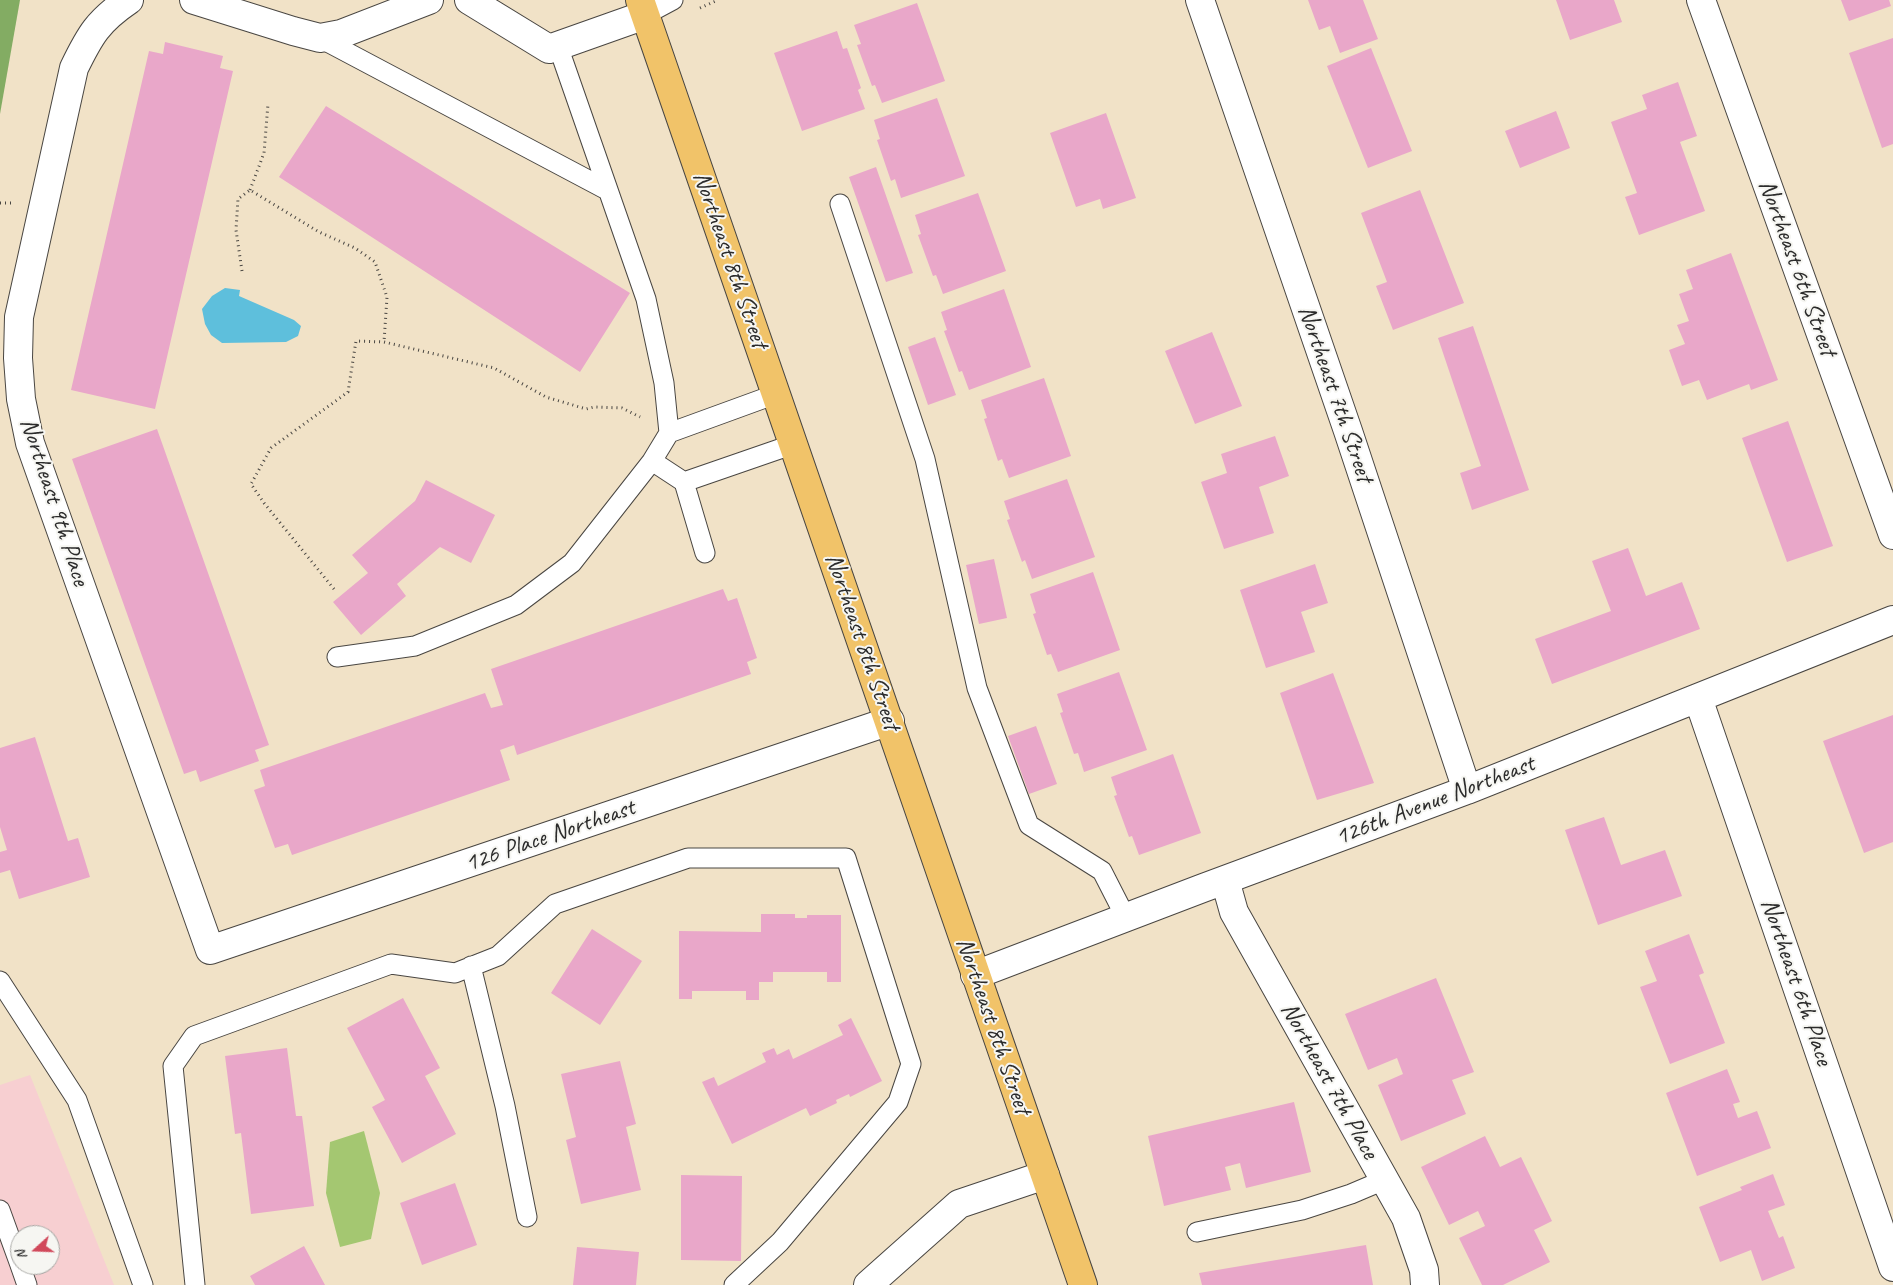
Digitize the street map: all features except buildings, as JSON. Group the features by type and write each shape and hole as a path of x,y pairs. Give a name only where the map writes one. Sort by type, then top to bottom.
{"main road":[{"name":"Northeast 8th Street","path":"642,7 890,721 975,975 1084,1285"}],"street":[{"name":"Northeast 9th Place","path":"129,0 108,15 88,38 74,68 19,317 18,358 21,399 30,443 210,950"},
{"path":"194,0 320,38 340,34 429,0"},
{"path":"469,0 549,49 642,7"},
{"name":"Northeast 7th Street","path":"1200,0 1348,431 1467,790"},
{"name":"Northeast 6th Street","path":"1701,0 1893,535"},
{"name":"126th Avenue Northeast","path":"975,975 1467,790 1893,620"},
{"name":"Northeast 6th Place","path":"1698,698 1893,1267"},
{"name":"126 Place Northeast","path":"210,950 890,721"},
{"name":"Northeast 7th Place","path":"1225,880 1234,912 1406,1218 1424,1270 1425,1285"},
{"path":"868,1285 959,1204 1045,1175"}],"lane":[{"path":"642,7 673,0"},
{"path":"320,38 607,190"},
{"path":"337,657 416,646 516,605 572,563 652,462 669,433 664,383 646,299 558,46"},
{"path":"840,204 926,459 977,688 1029,825 1102,871 1126,918"},
{"path":"669,433 776,394"},
{"path":"684,482 794,444"},
{"path":"652,462 684,482 705,553"},
{"path":"195,1285 173,1066 194,1036 391,964 455,973 498,956 555,904 688,858 846,858 911,1064 898,1102 780,1242 734,1285"},
{"path":"472,966 505,1106 527,1217"},
{"path":"0,981 77,1100 143,1285"},
{"path":"1197,1232 1310,1208 1384,1180"},
{"path":"0,1210 10,1238"}],"path":[{"path":"700,8 718,0"},
{"path":"242,271 236,230 238,199 250,190 264,153 268,104"},
{"path":"250,190 319,232 355,248 375,262 387,297 384,342"},
{"path":"334,589 264,503 251,484 271,448 348,392 356,341 384,342 494,368 546,397 586,410 594,407 622,408 669,433"}],"shaded area":[{"path":"30,1075 114,1285 0,1285 0,1085"}],"green space":[{"path":"0,0 20,0 0,114"},
{"path":"364,1131 380,1193 371,1239 340,1247 326,1193 330,1142"}],"water":[{"path":"225,288 240,290 239,296 294,320 301,326 298,336 286,342 222,343 211,335 205,324 202,309 212,296"}]}
